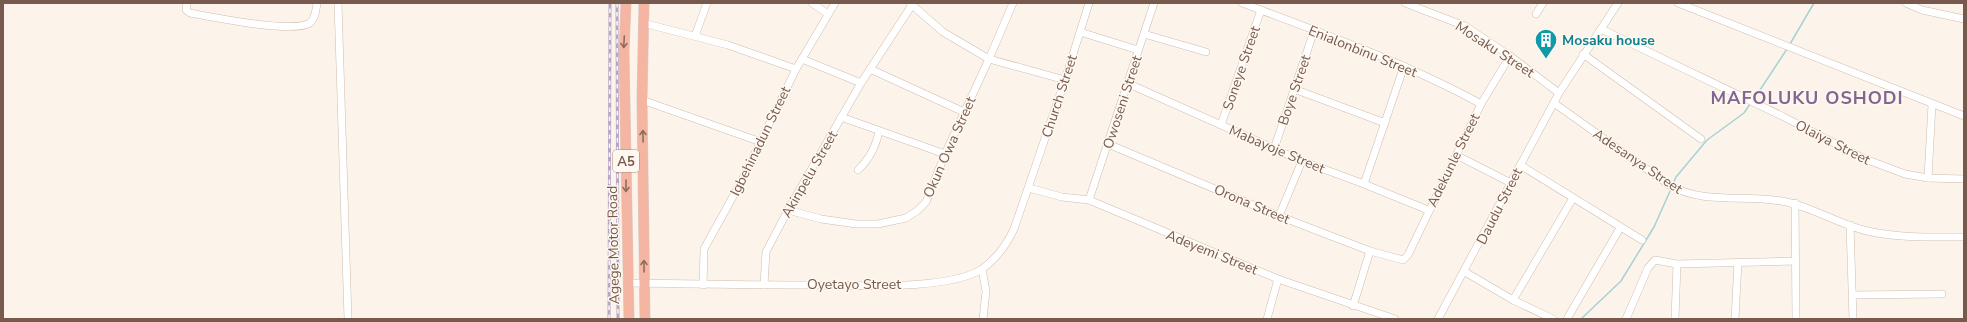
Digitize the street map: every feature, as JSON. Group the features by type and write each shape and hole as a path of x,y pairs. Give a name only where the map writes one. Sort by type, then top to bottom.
{"highway":[{"name":"Agege Motor Road","path":"626,3 624,52 629,319"},
{"name":"A5","path":"644,3 642,100 645,319"}],"street":[{"path":"187,3 186,10 190,13 244,23 275,26 306,24 311,22 315,15 317,3"},
{"path":"338,3 348,319"},
{"path":"695,36 707,3"},
{"path":"812,3 828,14"},
{"name":"Igbehinadun Street","path":"703,285 704,249 741,182 796,69 835,3"},
{"name":"Okun Owa Street","path":"788,210 821,219 856,224 878,224 912,216 926,202 945,154 1013,3"},
{"name":"Church Street","path":"1029,188 1089,3"},
{"name":"Owoseni Street","path":"1089,200 1129,84 1138,50 1154,3"},
{"name":"Enialonbinu Street","path":"1242,3 1404,66 1443,83 1481,104"},
{"name":"Mosaku Street","path":"1405,3 1465,26 1510,56 1559,93"},
{"path":"1536,14 1542,3"},
{"name":"Daudu Street","path":"1438,319 1465,272 1510,183 1559,93 1583,54 1618,3"},
{"path":"1906,3 1922,10 1964,19"},
{"path":"911,4 943,32 989,59 1065,80"},
{"name":"Akinpelu Street","path":"764,285 766,252 788,210 861,83 911,4"},
{"path":"1682,4 1783,46 1964,116"},
{"name":"Soneye Street","path":"1221,125 1261,10"},
{"path":"643,23 728,45 796,69"},
{"name":"Olaiya Street","path":"1601,29 1803,126 1864,159 1905,174 1928,178 1964,179"},
{"name":"Boye Street","path":"1274,149 1314,31"},
{"path":"1080,32 1138,50"},
{"path":"1144,34 1206,52"},
{"path":"1583,54 1701,140"},
{"name":"Adekunle Street","path":"1397,260 1406,258 1428,210 1481,104 1510,56"},
{"path":"802,59 861,83"},
{"path":"1364,184 1404,66"},
{"path":"870,68 964,112"},
{"name":"Mabayoje Street","path":"1129,84 1302,161 1428,210"},
{"path":"1294,89 1385,123"},
{"path":"642,100 761,142"},
{"name":"Adesanya Street","path":"1554,103 1669,185 1678,190 1699,197 1764,198 1795,203 1867,231 1889,234 1964,237"},
{"path":"1928,178 1932,104"},
{"path":"841,118 945,154"},
{"path":"858,170 868,160 875,148 879,132"},
{"name":"Orona Street","path":"1108,144 1279,216 1397,260"},
{"path":"1456,155 1510,183"},
{"path":"1279,216 1302,161"},
{"path":"1520,165 1620,228 1642,240"},
{"name":"Oyetayo Street","path":"628,283 872,286 925,283 958,279 982,269 1007,243 1029,188"},
{"name":"Adeyemi Street","path":"1029,188 1062,197 1089,200 1278,279 1353,306 1395,319"},
{"path":"1513,300 1573,198"},
{"path":"1795,203 1796,319"},
{"path":"1850,225 1853,319"},
{"path":"1567,319 1620,228"},
{"path":"1353,306 1370,251"},
{"path":"1626,319 1652,262 1660,260 1677,264 1795,261"},
{"path":"1735,319 1738,262"},
{"path":"1675,319 1677,264"},
{"path":"982,269 986,291 983,319"},
{"path":"1465,272 1513,300 1553,319"},
{"path":"1267,319 1278,279"},
{"path":"1853,295 1942,294"}],"waterway":[{"path":"1790,44 1814,3"},
{"path":"1754,99 1787,49"},
{"path":"1673,184 1676,177 1707,140 1744,113 1750,104"},
{"path":"1581,319 1621,281 1654,227 1671,189"}],"railway":[{"path":"609,319 610,3"},
{"path":"617,3 618,319"}],"place":[{"name":"Mosaku house","path":"1546,60"}],"district":[{"name":"MAFOLUKU OSHODI","path":"1807,98"}]}
